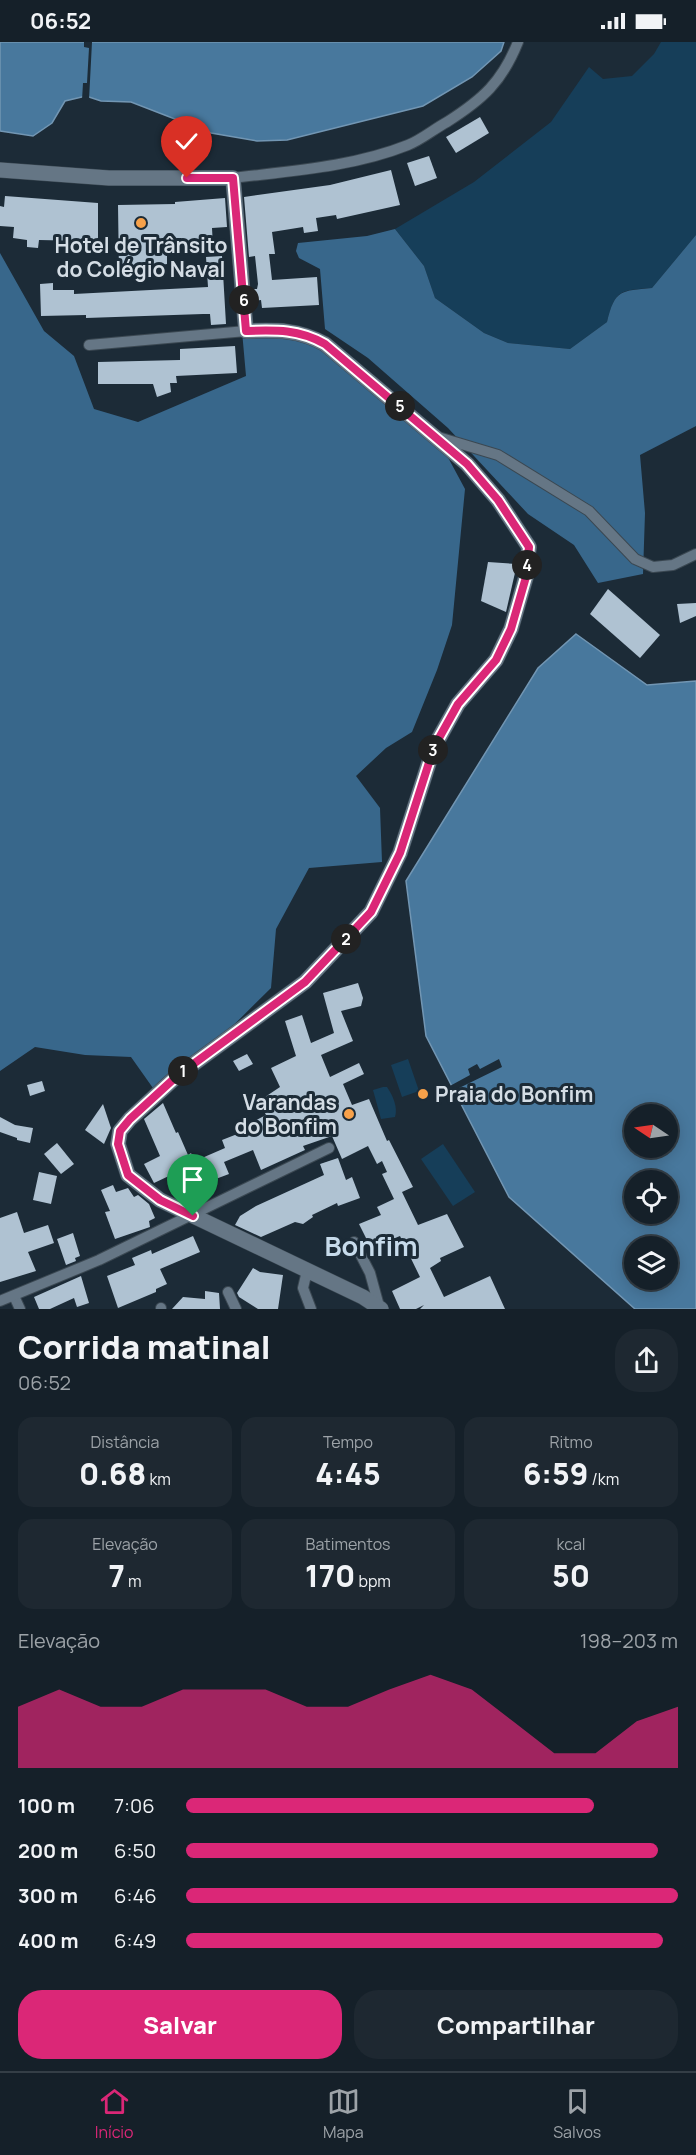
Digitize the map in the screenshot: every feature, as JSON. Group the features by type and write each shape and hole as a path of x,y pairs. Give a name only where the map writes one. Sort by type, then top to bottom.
{"main road":[{"path":"0,170 109,178 233,178 246,331 287,330 307,334 325,344 437,436 467,464 498,500 529,547 526,577 511,629 496,660 458,704 434,747 400,853 371,912 305,982 177,1076 120,1131 118,1144 128,1175 160,1200 380,1308"}],"street":[{"path":"233,178 316,167 373,156 409,145 474,105 497,83 518,42"},
{"path":"89,345 246,331"},
{"path":"437,436 498,455 589,511 635,559 653,567 673,565 696,554"},
{"path":"0,1301 193,1216 329,1148"},
{"path":"354,1242 370,1273 380,1308"},
{"path":"307,1271 303,1288 311,1309"},
{"path":"228,1292 237,1309"},
{"path":"14,1296 20,1309"}],"shaded area":[{"path":"0,42 504,42 501,51 472,77 423,106 287,140 257,141 211,133 131,102 101,101 86,96 65,101 52,123 33,136 0,131"},
{"path":"661,42 696,42 696,235 652,288 626,291 620,294 613,303 607,322 570,349 508,343 484,333 435,298 424,266 395,229 474,182 551,122 589,67 603,79 632,76 654,54"},
{"path":"395,229 424,266 435,298 484,333 508,343 570,349 607,322 613,303 621,294 626,291 652,288 696,235 696,426 640,455 645,513 643,574 598,583 574,545 528,514 448,428 368,358 325,329 320,269 299,258 296,251 298,243 367,236"},
{"path":"0,253 44,331 74,356 94,409 138,422 246,376 242,331 307,334 437,437 465,489 452,625 437,670 412,732 386,748 356,776 380,808 382,862 309,868 276,929 271,988 160,1098 131,1057 85,1055 35,1047 0,1071"},
{"path":"576,634 647,685 696,681 696,1309 635,1309 509,1197 426,1036 406,881 538,668"},
{"path":"408,1059 419,1091 402,1097 391,1065"},
{"path":"387,1087 393,1098 396,1109 395,1117 381,1119 373,1090"},
{"path":"443,1144 475,1192 453,1206 421,1159"}],"pier":[{"path":"84,42 92,42 89,100 82,100 83,83 87,83 89,48 84,47"},
{"path":"499,1059 502,1067 451,1092 448,1087 470,1075 468,1069 477,1064 480,1069"}],"building":[{"path":"480,117 489,133 456,153 446,137"},
{"path":"429,156 437,178 415,186 407,163"},
{"path":"391,170 400,205 337,219 336,215 316,218 318,231 304,233 303,227 272,232 275,254 269,254 272,280 317,277 319,305 262,308 261,300 254,301 254,289 257,289 258,284 255,256 249,257 244,197 330,185"},
{"path":"5,196 98,203 98,251 86,251 86,241 39,240 38,248 27,247 27,240 13,238 14,227 0,226 0,206 4,207"},
{"path":"225,198 227,227 212,228 213,247 167,251 167,264 119,272 118,205 175,204 175,202"},
{"path":"222,256 226,324 211,325 210,314 86,318 86,315 41,316 40,284 53,283 53,290 74,290 74,294 208,287 206,257"},
{"path":"235,346 237,373 176,376 177,383 170,383 171,392 157,397 153,384 98,384 98,362 180,360 180,349"},
{"path":"488,562 517,564 506,612 481,601"},
{"path":"608,589 660,635 640,658 590,614"},
{"path":"696,603 696,616 680,623 677,604"},
{"path":"358,983 363,998 361,1006 341,1011 353,1041 321,1055 330,1077 359,1063 364,1074 343,1084 352,1105 369,1099 387,1141 389,1140 413,1187 402,1192 418,1225 447,1214 464,1247 440,1258 441,1261 430,1268 444,1297 490,1276 505,1309 420,1309 424,1305 416,1309 400,1309 392,1291 420,1277 400,1236 371,1248 359,1224 381,1215 377,1207 394,1199 382,1174 387,1172 382,1161 377,1164 368,1146 342,1159 332,1136 303,1146 305,1150 261,1170 253,1150 224,1162 229,1174 213,1180 210,1172 188,1193 171,1175 154,1183 144,1164 160,1156 144,1119 163,1103 188,1155 191,1153 195,1161 225,1148 222,1140 245,1131 243,1127 266,1115 259,1101 280,1087 271,1068 296,1056 285,1021 302,1015 311,1043 334,1033 323,993"},
{"path":"247,1054 253,1064 239,1071 233,1061"},
{"path":"42,1081 45,1091 30,1096 27,1085"},
{"path":"103,1104 111,1128 104,1144 85,1130"},
{"path":"0,1117 15,1125 33,1128 30,1143 0,1132"},
{"path":"57,1143 74,1164 61,1174 44,1154"},
{"path":"338,1158 346,1180 352,1177 360,1198 338,1206 337,1203 312,1215 313,1217 303,1224 295,1222 261,1237 235,1225 240,1216 256,1206 324,1175 320,1164"},
{"path":"39,1172 57,1176 51,1204 33,1200"},
{"path":"113,1185 116,1192 128,1188 134,1197 138,1195 149,1204 155,1218 149,1221 150,1227 115,1239 105,1212 110,1211 101,1190"},
{"path":"17,1212 24,1233 48,1225 54,1243 28,1252 36,1271 0,1282 0,1218"},
{"path":"73,1233 80,1256 75,1258 76,1261 66,1265 57,1239"},
{"path":"193,1236 200,1252 160,1269 167,1284 156,1289 156,1292 118,1308 107,1276 135,1265 132,1258 151,1250 152,1254"},
{"path":"253,1268 260,1272 283,1275 278,1309 258,1309 239,1297 237,1293"},
{"path":"81,1276 89,1303 77,1307 74,1298 50,1309 39,1309 34,1297"},
{"path":"205,1291 219,1293 220,1309 172,1309 183,1297 205,1299"}],"place":[{"name":"Hotel de Trânsito do Colégio Naval","path":"141,223"},
{"name":"Praia do Bonfim","path":"423,1094"},
{"name":"Varandas do Bonfim","path":"349,1114"}],"district":[{"name":"Bonfim","path":"371,1245"}],"route":[{"path":"187,178 233,178 246,331 287,330 307,334 325,344 437,436 467,464 498,500 529,547 526,577 511,629 496,660 458,704 434,747 400,853 371,912 305,982 177,1076 120,1131 118,1144 121,1160 128,1175 160,1200 193,1216"}]}
